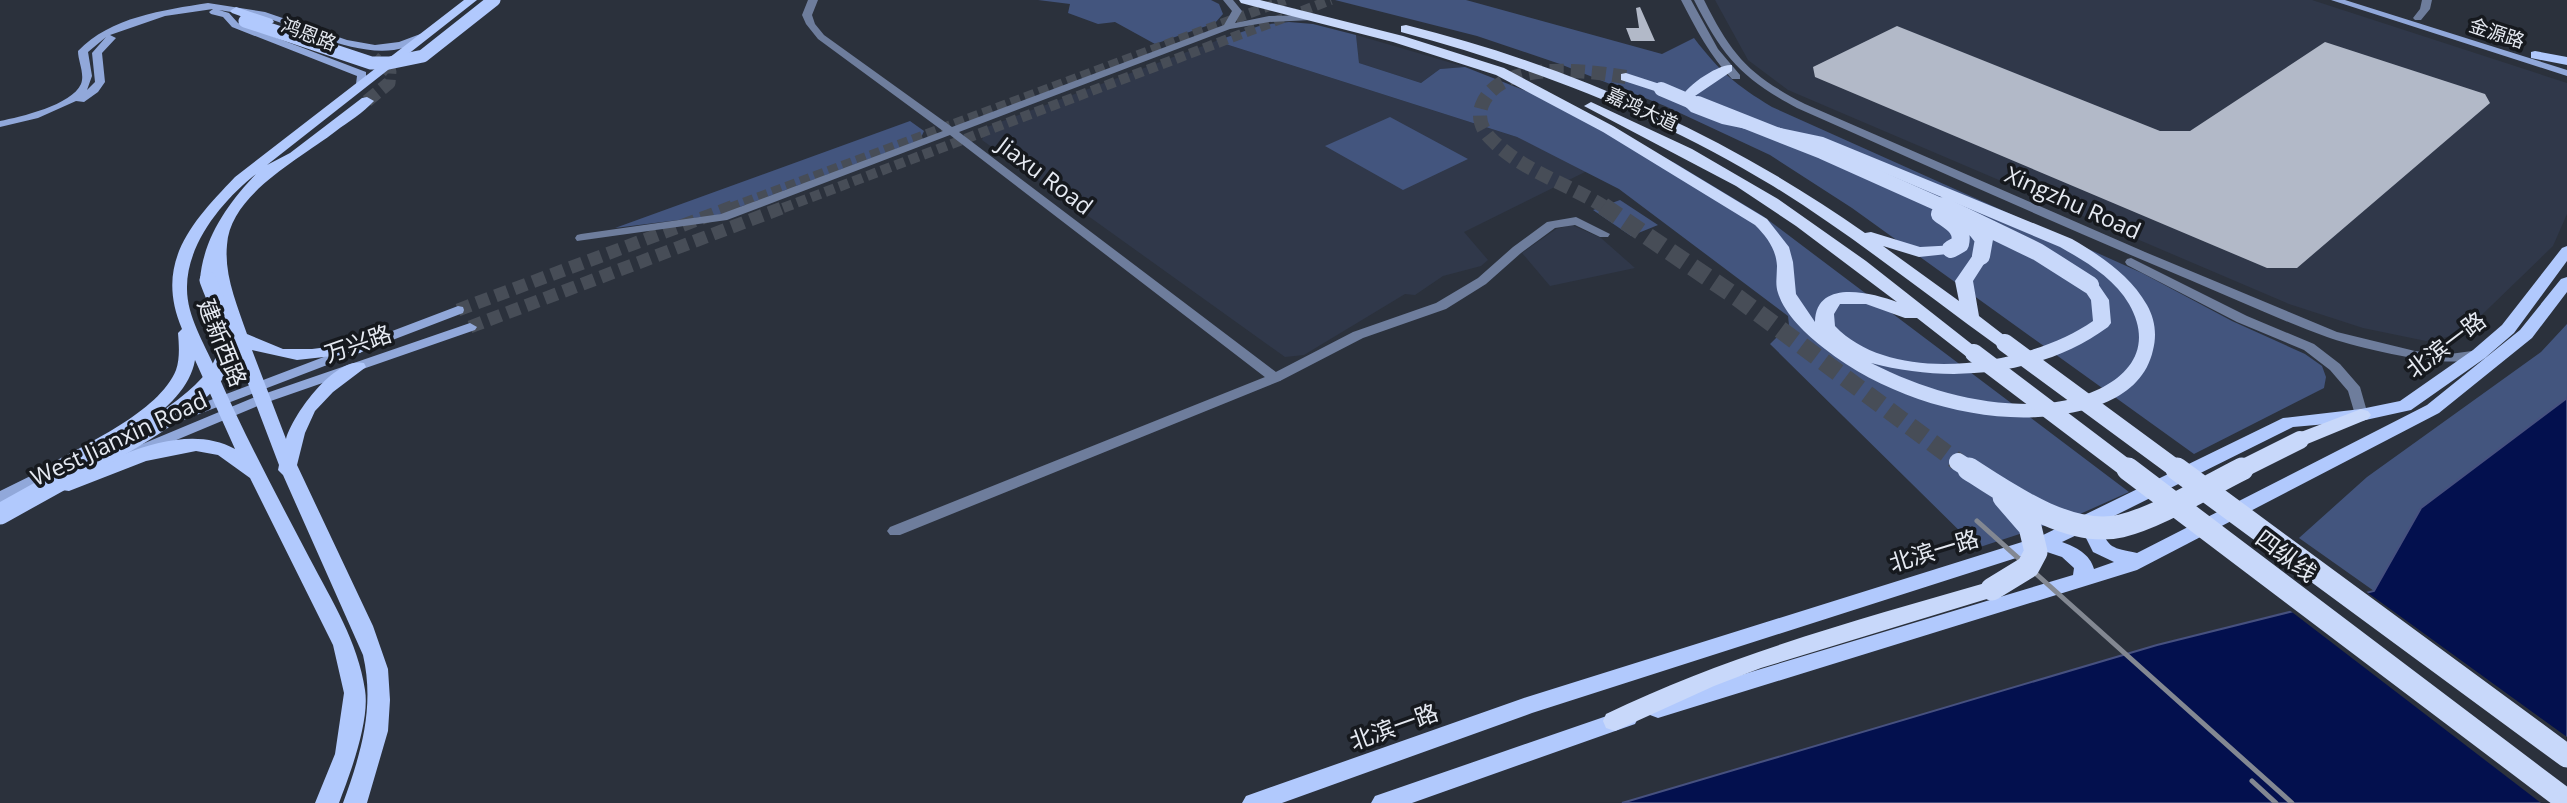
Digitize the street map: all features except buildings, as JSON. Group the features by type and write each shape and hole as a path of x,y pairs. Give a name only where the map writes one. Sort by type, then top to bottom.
{"highway":[{"name":"嘉鸿大道","path":"1245,0 1398,39 1499,71 1572,98 1628,123 1744,184 1799,221 1974,353"},
{"name":"嘉鸿大道","path":"1292,0 1452,41 1590,90 1702,141 1828,214 2005,343"},
{"path":"1499,71 1608,129 1761,222 1776,238 1784,257 1786,292 1795,309 1833,347 1887,380 1988,408 2059,408 2104,396 2124,385 2139,366 2147,348 2146,328 2140,307 2113,274 2094,258 2066,243 1818,140 1789,132 1718,120 1691,107 1687,101 1688,94 1727,68"},
{"path":"1626,77 1827,154 1915,193 2064,267 2090,285 2100,300 2102,323 2078,340 2040,354 1941,370 1894,365 1860,352 1836,337 1825,324 1824,317 1828,306 1837,299 1861,297 1880,301 1936,324"},
{"path":"1698,103 1878,183 1951,220 1962,237 1960,244 1951,249 1919,252 1898,248 1828,214"},
{"path":"1896,174 1947,203 1975,224 1984,239 1981,256 1964,281 1971,318"},
{"name":"四纵线","path":"2005,343 2567,756"},
{"name":"四纵线","path":"1974,353 2567,801"},
{"path":"1615,721 1656,699 1734,667 1992,589 2028,568 2036,552 2029,527 2010,502 1958,462 2048,515 2086,526 2119,527 2146,517 2300,440 2361,415"}],"main road":[{"name":"建新西路","path":"327,803 346,754 355,693 344,645 223,407 186,322 177,289 180,269 187,247 207,214 240,180 364,92 423,36 471,0"},
{"path":"0,514 170,416 206,386 223,362 227,340 208,280 209,261 235,208 257,181 382,75 484,0"},
{"path":"236,16 363,60 389,63 423,56 494,0"},
{"name":"金源路","path":"2336,0 2530,57"},
{"name":"金源路","path":"2361,0 2530,57 2567,73"},
{"name":"鸿恩路","path":"1,127 68,107 94,90 100,82 96,56 98,49 115,35 208,6 236,16 262,14 345,42 375,48 401,44 423,36"},
{"name":"鸿恩路","path":"236,16 235,25 362,74 364,92"},
{"path":"236,16 374,58"},
{"path":"2530,57 2567,63"},
{"path":"257,181 295,156 364,92"},
{"name":"建新西路","path":"219,240 223,276 258,394 288,470 367,636 379,683 375,749 355,803"},
{"name":"北滨一路","path":"1254,803 1527,706 2041,543 2289,422 2361,415 2406,406 2479,354 2508,329 2567,251"},
{"name":"北滨一路","path":"1383,803 1615,721 2083,581 2138,561 2433,409 2526,334 2567,282"},
{"name":"万兴路","path":"258,394 359,348 458,310"},
{"path":"54,470 124,427 172,389 183,372 187,356 186,322"},
{"name":"万兴路","path":"258,394 358,367 470,327"},
{"path":"239,336 257,348 285,355 300,356 359,348"},
{"path":"288,470 295,436 309,404 326,388 358,367"},
{"name":"West Jianxin Road","path":"0,498 123,438 258,394"},
{"name":"West Jianxin Road","path":"0,524 69,485 223,407"},
{"path":"69,485 133,460 191,446 213,447 229,453 261,480"},
{"path":"2090,521 2095,544 2106,553 2138,561"},
{"path":"2041,543 2069,552 2084,566 2083,581"}],"street":[{"name":"Jiaxu Road","path":"813,0 807,16 811,27 821,37 952,132 1275,377"},
{"path":"1228,0 1237,11 1228,27"},
{"name":"Xingzhu Road","path":"1686,0 1709,46 1727,68 1763,96 2149,270 2242,319 2309,347 2335,367 2355,390 2361,415"},
{"name":"Xingzhu Road","path":"1699,0 1721,45 1735,63 1776,93 2271,311 2333,335 2389,350 2450,358 2479,354"},
{"path":"2418,18 2427,0"},
{"path":"581,239 723,217 1228,27 1269,19 1314,17"},
{"path":"895,531 1275,377 1358,335 1441,306 1482,281 1551,225 1576,221 1604,234"},
{"path":"2242,319 2261,325 2280,326 2283,323 2271,311"}],"shaded area":[{"path":"1038,0 1211,0 1219,4 1223,14 1215,23 1155,44 1115,22 1098,24 1068,13 1070,4"},
{"path":"1335,0 1466,0 1662,54 1694,38 1729,77 1772,107 2142,273 2232,321 2305,354 2322,366 2326,377 2324,388 2194,454 1852,208 1770,155 1665,106 1560,64 1477,36"},
{"path":"1715,0 2312,0 2567,83 2567,214 2553,246 2462,334 2426,341 2363,328 2289,304 1788,90 1748,60"},
{"path":"1289,22 1313,24 1356,35 1359,63 1421,83 1440,69 1465,67 1541,97 1675,163 1763,216 2129,492 2080,514 1977,548 1770,344 1789,325 1788,316 1619,189 1517,137 1216,41 1262,25"},
{"path":"1356,35 1465,67 1440,69 1421,83 1359,63"},
{"path":"1216,41 1517,137 1587,171 1464,232 1488,260 1481,266 1443,276 1415,295 1405,294 1304,355 1285,357 982,140 987,127"},
{"path":"1390,117 1468,159 1403,190 1325,146"},
{"path":"910,121 924,131 920,140 718,215 615,228"},
{"path":"1620,200 1658,225 1631,236 1593,210"},
{"path":"1572,225 1601,238 1635,268 1550,286 1522,253 1556,229"},
{"path":"2567,324 2567,398 2421,508 2374,591 2299,538 2367,477 2541,352"},
{"path":"2567,398 2567,803 1622,803 2157,645 2374,591 2421,508"}],"pier":[{"path":"2364,590 2567,737 2567,803 2541,803 2288,609"}],"tunnel":[{"path":"730,208 1285,0"},
{"path":"783,208 1331,0"},
{"path":"367,101 389,83 390,71 374,58"},
{"path":"1605,207 1531,169 1503,150 1485,132 1480,119 1481,110 1492,90 1507,80 1526,74 1569,71 1626,77"},
{"path":"458,310 734,206"},
{"path":"470,327 787,206"},
{"path":"1605,207 1738,298 1958,462"}],"railway":[{"path":"1977,521 2292,803"},
{"path":"2252,781 2276,803"}]}
